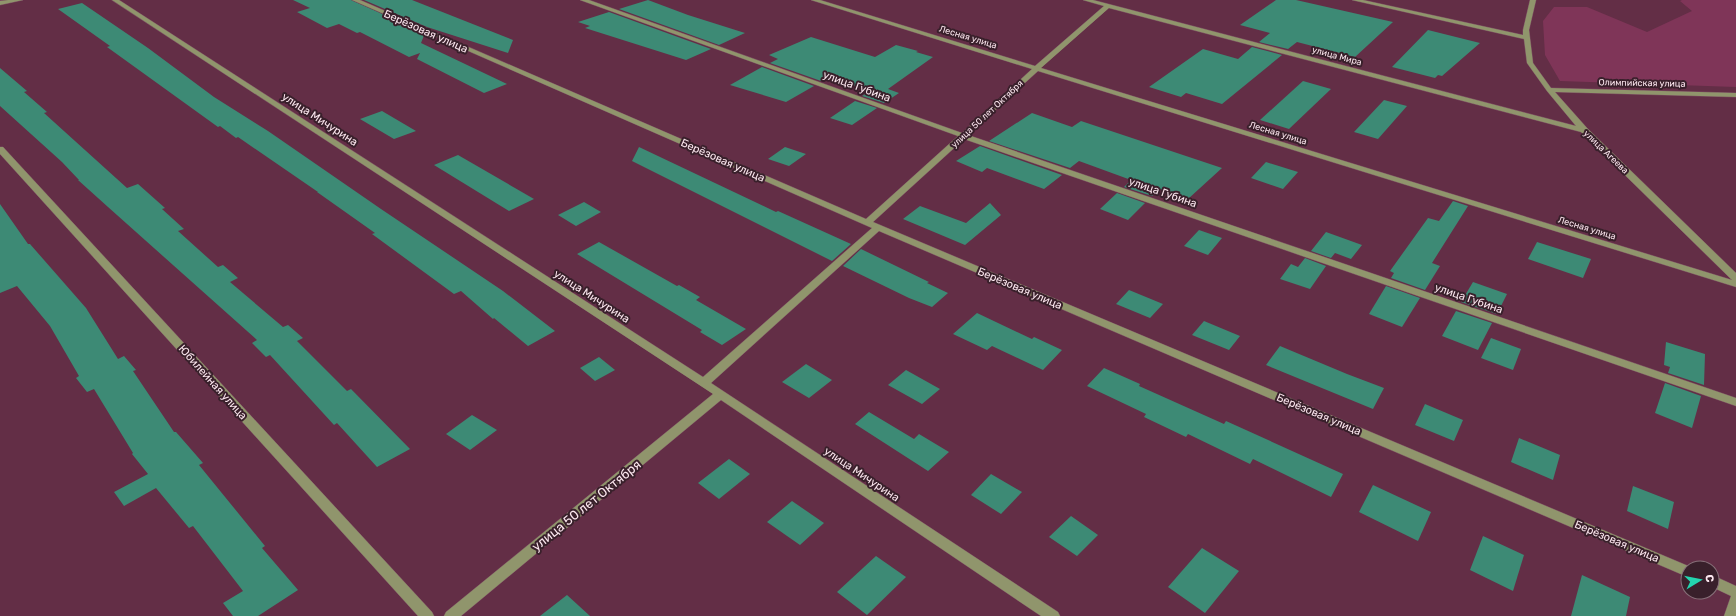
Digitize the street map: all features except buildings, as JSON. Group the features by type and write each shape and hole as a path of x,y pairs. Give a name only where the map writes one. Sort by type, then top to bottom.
{"street":[{"path":"0,3 20,0"},
{"name":"улица Мичурина","path":"115,0 721,394 1053,616"},
{"name":"Берёзовая улица","path":"355,0 878,228 1680,568"},
{"name":"улица Губина","path":"583,0 964,136 1736,402"},
{"name":"Лесная улица","path":"814,0 1736,284"},
{"name":"улица Мира","path":"1086,0 1584,130"},
{"path":"1355,0 1528,38"},
{"name":"улица Агеева","path":"1533,0 1526,30 1530,63 1549,90 1584,130 1736,278"},
{"name":"улица 50 лет Октября","path":"867,223 1036,69 1108,6"},
{"name":"Олимпийская улица","path":"1549,90 1736,95"},
{"name":"Юбилейная улица","path":"0,149 427,616"},
{"path":"704,383 878,228"},
{"name":"улица 50 лет Октября","path":"451,616 721,394"},
{"path":"1720,585 1736,592"},
{"path":"1731,616 1736,599"}],"shaded area":[{"path":"1736,0 1736,87 1560,81 1545,55 1543,21 1554,7 1587,7 1647,32 1692,11 1680,1"}]}
